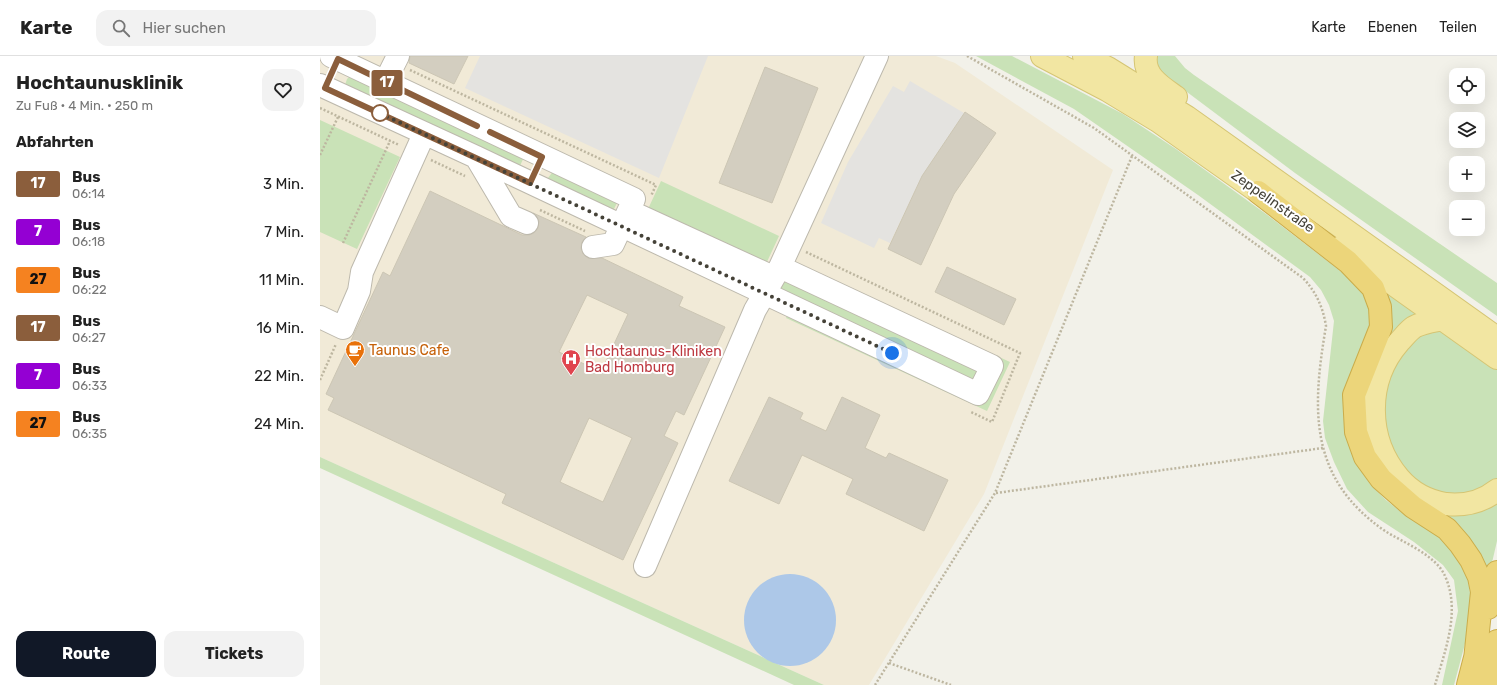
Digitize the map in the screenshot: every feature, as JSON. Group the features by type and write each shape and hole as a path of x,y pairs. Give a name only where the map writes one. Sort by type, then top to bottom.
{"highway":[{"path":"1258,192 1343,258 1363,276 1373,288 1380,307 1381,327 1354,395 1356,432 1365,457 1381,479 1413,507 1447,529 1471,560 1479,578 1482,592 1475,660"},
{"path":"1468,685 1497,572"},
{"path":"1486,685 1497,641"}],"main road":[{"name":"Zeppelinstraße","path":"1042,56 1107,90 1158,121 1497,358"},
{"name":"Zeppelinstraße","path":"1084,56 1108,68 1187,117 1497,338"},
{"path":"1146,56 1146,67 1150,76 1228,136 1301,198"},
{"path":"1443,319 1426,322 1414,327 1395,347 1384,363 1375,388 1373,403 1373,416 1378,441 1392,469 1406,485 1430,500 1457,505 1470,504 1482,500 1497,490"}],"lane":[{"path":"385,82 398,56"},
{"path":"646,566 772,279 877,56"},
{"path":"628,212 530,183 424,134 321,98 338,57 385,82 542,157 628,212 772,279 992,366 978,394 772,279"},
{"path":"320,317 343,328 358,291 362,272 424,134"},
{"path":"476,157 511,216 527,223"},
{"path":"530,183 542,157"},
{"path":"593,247 613,244 628,212"}],"path":[{"path":"967,56 1094,128 1225,220 1304,278 1313,288 1325,316 1326,326 1317,391 1317,423 1329,467 1360,511 1386,531 1431,559 1445,575 1452,615 1436,685"},
{"path":"320,155 338,117"},
{"path":"343,243 390,141"},
{"path":"875,685 995,493 1132,156"},
{"path":"320,380 343,328"},
{"path":"995,493 1323,448"},
{"path":"889,663 951,685"}],"shaded area":[{"path":"320,56 936,56 955,63 1113,170 984,494 869,685 824,685 320,457"},
{"path":"480,56 708,56 659,178 465,88"},
{"path":"910,81 964,113 922,176 890,243 879,238 874,248 821,223 848,162 893,86 904,92"}],"green space":[{"path":"976,56 1012,56 1123,114 1176,149 1266,214 1360,286 1375,311 1358,465 1370,484 1386,500 1406,516 1433,529 1450,542 1468,579 1471,600 1470,625 1454,685 1442,685 1458,611 1454,580 1443,565 1414,542 1368,512 1347,489 1334,462 1325,438 1323,421 1334,321 1329,305 1321,290 1310,277 1280,255 1198,195 1074,109"},
{"path":"1155,56 1175,56 1185,68 1194,75 1497,283 1497,316 1295,173 1163,74 1157,66"},
{"path":"350,76 524,157 519,168 345,85"},
{"path":"320,120 400,157 357,249 320,232"},
{"path":"554,170 618,201 614,209 611,211 550,182 548,178"},
{"path":"661,181 779,236 766,264 648,209"},
{"path":"791,260 1010,362 987,411 786,318 789,311 983,402 1000,364 788,267"},
{"path":"782,279 979,364 975,384 779,290"},
{"path":"1376,280 1426,313 1405,328 1381,360 1372,380 1367,401 1367,426 1375,451 1388,473 1405,491 1426,505 1449,511 1473,510 1497,499 1497,541 1488,580 1478,556 1468,540 1460,532 1411,500 1392,484 1376,465 1366,440 1362,410 1364,395 1367,380 1386,332 1388,320 1384,295"},
{"path":"1438,329 1497,365 1497,480 1482,492 1449,497 1413,481 1386,443 1382,391 1408,340"},
{"path":"320,457 824,685 794,685 320,468"}],"water":[{"path":"790,574 807,578 822,588 832,603 836,620 832,637 822,652 807,662 790,666 773,662 758,652 748,637 744,620 748,603 758,588 773,578"}],"building":[{"path":"410,56 468,56 454,84 409,63"},
{"path":"765,67 818,88 772,203 719,183"},
{"path":"965,112 996,133 954,194 921,265 888,249 922,176"},
{"name":"Hochtaunus-Kliniken Bad Homburg","path":"430,191 522,235 534,233 538,228 539,221 533,213 586,237 582,242 581,248 583,254 588,258 602,258 683,297 679,306 725,327 684,415 676,411 664,436 678,443 623,560 502,503 506,494 328,410 334,398 326,394 383,272 390,276","holes":["587,295 628,314 601,372 559,352","589,418 632,438 603,502 560,482"]},
{"path":"947,267 1016,299 1004,325 935,292"},
{"path":"769,397 803,413 800,419 826,431 842,397 880,415 865,448 886,458 889,453 948,480 924,531 846,494 853,479 802,455 779,504 729,481"}],"bus line":[{"name":"17","path":"477,126 338,59 325,88 530,183 542,157 490,132"}],"place":[{"name":"Taunus Cafe","path":"355,367"},
{"name":"Hochtaunus-Kliniken Bad Homburg","path":"571,376"}],"route":[{"path":"380,113 377,112 476,157 892,353"}]}
